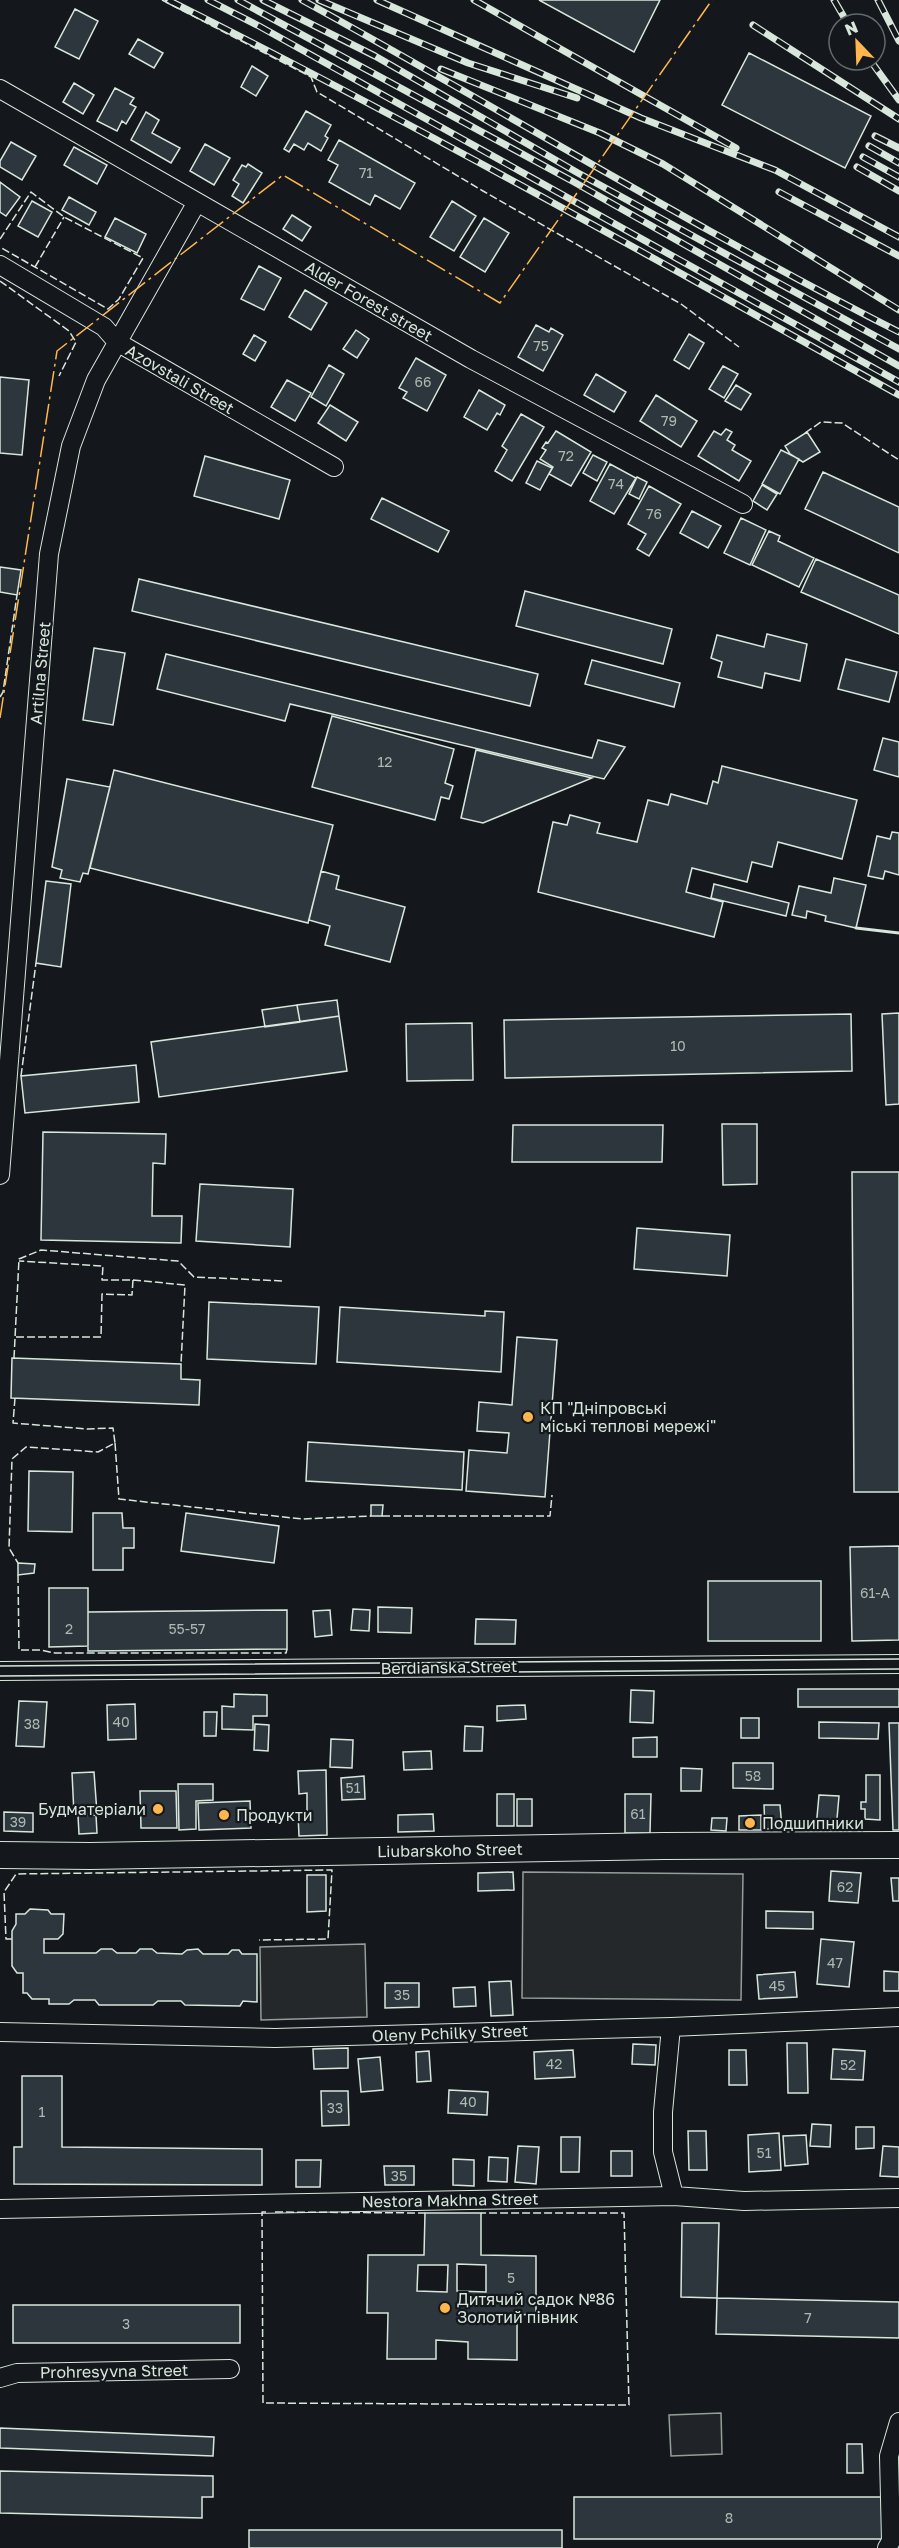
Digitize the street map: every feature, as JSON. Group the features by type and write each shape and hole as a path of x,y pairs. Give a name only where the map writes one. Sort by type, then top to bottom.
{"main road":[{"name":"Liubarskoho Street","path":"0,1855 90,1856 664,1846 899,1845"}],"street":[{"name":"Alder Forest street","path":"0,89 471,359 743,504"},
{"name":"Artilna Street","path":"0,1175 49,554 71,446 96,380 197,202"},
{"name":"Azovstali Street","path":"0,265 104,327 117,342 334,467"},
{"name":"Berdianska Street","path":"0,1671 899,1664"},
{"name":"Oleny Pchilky Street","path":"0,2032 274,2038 671,2027 899,2017"},
{"path":"671,2027 663,2112 663,2152 674,2196"},
{"name":"Nestora Makhna Street","path":"0,2209 674,2196 744,2201 899,2198"},
{"name":"Prohresyvna Street","path":"0,2378 17,2373 230,2368"},
{"path":"887,2548 891,2541 889,2456 899,2422"}],"shaded area":[{"path":"523,1872 743,1874 741,2000 522,1998"},
{"path":"365,1944 367,2017 261,2020 260,1947"},
{"path":"721,2413 722,2454 671,2456 669,2415"}],"building":[{"path":"539,0 660,0 634,52"},
{"path":"75,9 98,21 79,59 55,47"},
{"path":"138,39 163,53 154,68 129,54"},
{"path":"749,53 871,116 845,168 722,105"},
{"path":"252,66 268,76 256,96 241,87"},
{"path":"74,83 94,95 83,114 63,102"},
{"path":"115,88 134,98 130,104 136,107 126,124 122,121 117,131 97,121"},
{"path":"306,111 331,125 325,136 328,138 321,151 308,143 304,150 294,144 289,152 284,149"},
{"path":"146,112 159,120 152,133 180,148 171,163 131,140"},
{"path":"339,140 415,183 400,209 375,195 370,205 329,182 338,165 328,160"},
{"path":"11,142 36,156 22,180 0,167 0,161"},
{"path":"205,144 230,158 214,185 190,171"},
{"path":"74,147 107,165 97,184 64,165"},
{"path":"248,164 262,173 243,203 232,196 239,184 233,180 242,165 246,167"},
{"path":"0,182 20,197 6,216 0,212"},
{"path":"69,197 96,212 89,225 62,210"},
{"path":"32,201 52,212 38,237 18,226"},
{"path":"452,201 476,216 454,251 430,237"},
{"path":"292,215 311,227 302,241 283,229"},
{"path":"115,218 146,234 137,253 105,237"},
{"path":"484,218 509,233 485,272 460,257"},
{"path":"259,266 281,278 264,310 241,299"},
{"path":"305,290 327,303 311,330 289,317"},
{"path":"536,325 549,332 551,328 563,335 543,371 518,357"},
{"path":"356,330 369,339 357,358 343,349"},
{"path":"689,334 704,343 689,369 674,360"},
{"path":"254,335 266,342 255,361 243,354"},
{"path":"416,358 446,375 427,411 403,398 407,392 399,388"},
{"path":"329,365 344,374 326,406 311,397"},
{"path":"723,366 738,374 724,398 709,389"},
{"path":"596,374 626,392 614,412 584,395"},
{"path":"0,377 29,380 22,455 0,453"},
{"path":"287,380 311,393 295,421 271,407"},
{"path":"736,385 751,394 741,410 725,401"},
{"path":"479,390 505,405 500,415 497,413 487,430 464,417"},
{"path":"656,395 697,421 681,447 640,421"},
{"path":"330,405 358,422 346,441 318,423"},
{"path":"521,414 544,427 512,481 495,471 507,450 502,446"},
{"path":"726,429 732,432 727,440 735,445 732,450 751,461 739,481 698,456 714,431 721,435"},
{"path":"556,431 591,452 571,486 549,474 553,467 540,459 546,450 542,448"},
{"path":"807,432 820,452 803,462 790,454 785,446"},
{"path":"781,450 799,459 780,494 762,484"},
{"path":"593,455 607,462 597,481 583,473"},
{"path":"205,456 290,480 279,519 194,496"},
{"path":"537,461 552,468 540,490 526,483"},
{"path":"610,464 636,478 614,514 590,501"},
{"path":"823,472 899,507 899,553 805,509"},
{"path":"637,477 647,482 639,499 629,494"},
{"path":"762,485 777,494 767,510 753,501"},
{"path":"649,486 681,504 649,556 637,549 646,534 628,524"},
{"path":"382,498 449,531 438,552 371,519"},
{"path":"692,511 721,526 708,548 680,533"},
{"path":"741,518 766,530 750,565 724,553"},
{"path":"769,531 780,536 778,541 814,558 799,587 752,565"},
{"path":"816,559 899,595 899,634 801,592"},
{"path":"0,567 21,570 17,595 0,592"},
{"path":"139,579 538,674 530,706 132,611"},
{"path":"525,591 672,629 663,664 516,626"},
{"path":"767,634 807,644 800,681 765,673 762,688 718,677 722,662 711,658 717,635 764,647"},
{"path":"94,648 125,653 113,725 83,720"},
{"path":"166,654 592,758 598,740 625,747 604,779 290,704 285,721 157,689"},
{"path":"846,659 897,672 889,702 838,689"},
{"path":"592,660 680,683 674,707 585,684"},
{"path":"332,716 454,749 445,783 453,786 449,799 441,797 435,820 312,787"},
{"path":"883,738 899,742 899,777 874,770"},
{"path":"476,750 592,778 483,823 461,818"},
{"path":"722,766 857,800 842,859 778,842 772,867 752,862 747,882 692,868 686,892 723,902 714,937 538,892 553,822 567,825 570,815 600,823 597,833 637,842 648,800 668,805 671,794 707,804 713,781 718,783"},
{"path":"114,770 333,825 308,923 90,868"},
{"path":"67,779 110,787 88,874 83,873 80,882 60,878 62,870 52,867"},
{"path":"892,832 899,833 899,875 885,871 883,879 868,876 877,836 890,839"},
{"path":"321,871 339,876 336,889 405,907 390,962 325,945 330,926 309,920"},
{"path":"834,878 866,885 856,928 825,921 826,916 807,911 806,918 792,915 799,886 831,893"},
{"path":"46,881 71,884 61,967 36,963"},
{"path":"714,884 789,903 786,916 711,898"},
{"path":"337,1000 339,1016 300,1022 297,1005"},
{"path":"297,1005 300,1022 265,1027 262,1010"},
{"path":"899,1013 899,1104 886,1105 882,1014"},
{"path":"851,1014 852,1071 505,1078 504,1020"},
{"path":"339,1016 347,1071 159,1097 151,1042"},
{"path":"472,1023 473,1080 407,1081 406,1024"},
{"path":"136,1065 139,1102 25,1113 21,1076"},
{"path":"722,1124 757,1124 757,1184 723,1185"},
{"path":"513,1125 663,1125 662,1162 512,1162"},
{"path":"43,1132 166,1134 165,1164 153,1163 152,1216 182,1216 181,1243 41,1240"},
{"path":"852,1172 899,1172 899,1492 854,1492"},
{"path":"200,1184 293,1189 290,1247 196,1241"},
{"path":"637,1228 730,1235 727,1276 634,1269"},
{"path":"209,1302 319,1307 316,1364 207,1359"},
{"path":"340,1307 485,1316 485,1311 504,1312 501,1372 337,1362"},
{"path":"517,1337 557,1340 545,1497 466,1491 469,1450 507,1453 509,1433 477,1431 479,1402 512,1405"},
{"path":"12,1358 181,1364 181,1379 200,1380 199,1405 11,1398"},
{"path":"308,1442 464,1452 462,1490 306,1481"},
{"path":"29,1471 73,1472 72,1532 28,1531"},
{"path":"371,1505 383,1505 382,1516 371,1516"},
{"path":"93,1513 122,1513 123,1528 134,1528 134,1548 123,1548 123,1570 93,1570"},
{"path":"186,1513 279,1526 274,1563 181,1551"},
{"path":"899,1546 899,1640 852,1641 850,1547"},
{"path":"18,1563 35,1564 34,1573 18,1575"},
{"path":"708,1581 821,1581 821,1641 708,1641"},
{"path":"49,1588 88,1588 88,1646 49,1647"},
{"path":"378,1607 412,1608 411,1633 378,1632"},
{"path":"353,1609 370,1610 369,1631 351,1630"},
{"path":"287,1610 287,1649 88,1651 88,1612"},
{"path":"330,1610 332,1635 315,1637 313,1611"},
{"path":"476,1619 516,1620 515,1644 475,1644"},
{"path":"798,1689 899,1689 899,1707 798,1707"},
{"path":"631,1690 654,1691 653,1723 630,1722"},
{"path":"234,1694 267,1695 267,1716 253,1716 253,1730 222,1729 222,1706 234,1707"},
{"path":"19,1701 47,1702 44,1747 16,1746"},
{"path":"135,1704 136,1739 108,1740 107,1705"},
{"path":"525,1705 526,1719 497,1721 497,1706"},
{"path":"204,1712 217,1712 216,1736 204,1736"},
{"path":"741,1718 759,1718 759,1738 741,1738"},
{"path":"819,1722 879,1723 878,1739 819,1738"},
{"path":"889,1723 899,1723 899,1830 893,1830"},
{"path":"255,1724 269,1725 268,1751 254,1750"},
{"path":"465,1726 483,1727 482,1751 464,1751"},
{"path":"657,1737 657,1757 633,1757 633,1738"},
{"path":"331,1739 353,1740 352,1768 330,1767"},
{"path":"431,1751 432,1769 404,1770 403,1752"},
{"path":"733,1763 773,1763 773,1789 733,1788"},
{"path":"681,1768 702,1769 701,1791 681,1791"},
{"path":"326,1770 327,1835 299,1836 298,1813 307,1813 307,1793 299,1794 298,1771"},
{"path":"94,1772 97,1813 74,1814 72,1773"},
{"path":"866,1775 880,1775 880,1820 865,1819 865,1809 861,1809 861,1802 866,1802"},
{"path":"364,1776 365,1799 342,1800 341,1778"},
{"path":"178,1784 213,1784 213,1800 196,1801 196,1829 179,1830"},
{"name":"Будматеріали","path":"140,1791 176,1791 177,1828 141,1828"},
{"path":"497,1794 514,1794 514,1826 497,1826"},
{"path":"625,1794 651,1794 650,1833 625,1833"},
{"path":"819,1795 839,1796 836,1830 816,1828"},
{"path":"517,1799 532,1799 532,1826 517,1826"},
{"name":"Продукти","path":"250,1801 251,1828 199,1830 198,1803"},
{"path":"764,1805 780,1805 782,1828 765,1829"},
{"path":"4,1812 33,1813 33,1832 4,1831"},
{"path":"433,1814 434,1831 398,1832 398,1815"},
{"path":"96,1815 97,1833 79,1834 78,1816"},
{"name":"Подшипники","path":"761,1815 761,1830 739,1830 739,1816"},
{"path":"712,1818 727,1818 726,1831 711,1830"},
{"path":"831,1871 861,1873 858,1903 829,1901"},
{"path":"513,1872 514,1890 478,1891 478,1873"},
{"path":"307,1875 326,1875 326,1911 307,1912"},
{"path":"891,1878 899,1878 899,1901 893,1901"},
{"path":"30,1909 48,1910 51,1914 64,1914 63,1934 58,1939 44,1939 44,1953 96,1953 101,1949 112,1949 117,1953 136,1953 140,1949 152,1949 157,1953 182,1954 187,1950 198,1949 203,1954 228,1954 232,1950 239,1950 242,1954 257,1954 257,2002 243,2001 240,2006 185,2005 181,2001 158,2001 153,2005 99,2005 95,2000 74,2000 69,2004 49,2004 49,1999 32,1999 27,1993 23,1993 23,1973 17,1973 12,1966 12,1931 16,1924 16,1914 25,1914"},
{"path":"766,1911 813,1912 813,1929 766,1928"},
{"path":"821,1939 854,1942 849,1987 817,1984"},
{"path":"884,1971 899,1972 899,1991 884,1991"},
{"path":"795,1972 797,1997 759,1999 757,1975"},
{"path":"511,1981 513,2015 491,2016 489,1982"},
{"path":"385,1983 419,1983 419,2007 385,2008"},
{"path":"475,1987 476,2006 454,2007 453,1988"},
{"path":"787,2043 807,2043 808,2093 788,2093"},
{"path":"633,2044 656,2045 655,2065 632,2064"},
{"path":"348,2048 348,2068 314,2069 313,2049"},
{"path":"833,2049 865,2051 863,2080 831,2079"},
{"path":"573,2050 575,2077 535,2079 534,2052"},
{"path":"729,2050 746,2050 747,2085 729,2085"},
{"path":"429,2051 431,2081 417,2082 416,2052"},
{"path":"380,2057 383,2090 361,2092 358,2059"},
{"path":"22,2076 62,2076 62,2147 262,2149 262,2185 14,2184 14,2147 22,2147"},
{"path":"449,2090 488,2092 487,2115 448,2113"},
{"path":"321,2091 348,2091 349,2125 322,2126"},
{"path":"812,2124 831,2125 830,2147 810,2146"},
{"path":"856,2127 874,2127 874,2148 856,2149"},
{"path":"688,2131 706,2131 707,2170 689,2170"},
{"path":"779,2133 781,2170 749,2172 748,2135"},
{"path":"806,2135 808,2164 785,2166 783,2136"},
{"path":"561,2137 580,2137 579,2172 561,2172"},
{"path":"518,2146 539,2147 536,2184 515,2182"},
{"path":"883,2146 899,2147 899,2177 880,2176"},
{"path":"611,2151 632,2151 632,2176 611,2176"},
{"path":"489,2157 508,2158 507,2182 488,2181"},
{"path":"453,2159 474,2160 474,2186 453,2185"},
{"path":"296,2160 321,2160 320,2187 296,2187"},
{"path":"384,2166 414,2166 414,2185 385,2185"},
{"path":"425,2213 481,2213 481,2255 536,2256 536,2314 517,2315 517,2360 468,2359 468,2342 436,2340 436,2359 387,2359 388,2313 367,2313 368,2255 424,2255","holes":["457,2264 486,2265 486,2292 457,2291","418,2265 448,2265 447,2292 417,2291"]},
{"path":"682,2223 719,2223 717,2298 681,2297"},
{"path":"717,2298 899,2302 899,2338 716,2334"},
{"path":"13,2305 240,2305 240,2343 13,2343"},
{"path":"0,2428 214,2437 213,2456 0,2448"},
{"path":"847,2444 862,2444 863,2473 847,2473"},
{"path":"0,2471 213,2476 213,2497 202,2497 202,2518 0,2513"},
{"path":"574,2497 883,2497 883,2539 574,2539"},
{"path":"249,2530 562,2530 562,2548 249,2548"}],"tram line":[{"path":"0,1666 899,1659"},
{"path":"0,1676 899,1669"}],"railway":[{"path":"168,0 444,144 899,395"},
{"path":"208,0 259,26 899,382"},
{"path":"238,0 574,182 899,366"},
{"path":"263,0 375,56 578,173 899,349"},
{"path":"302,0 674,211 899,332"},
{"path":"319,0 468,63 577,98"},
{"path":"377,0 641,118 775,170 899,237"},
{"path":"474,0 736,148"},
{"path":"834,0 841,12"},
{"path":"878,0 899,41"},
{"path":"753,25 899,119"},
{"path":"441,69 600,133 663,164 899,310"},
{"path":"879,72 899,100"},
{"path":"875,136 899,148"},
{"path":"869,146 899,163"},
{"path":"863,157 899,177"},
{"path":"857,167 899,191"},
{"path":"779,192 899,256"}],"fence":[{"path":"162,0 311,77 317,92 483,191 681,304 739,347"},
{"path":"0,239 31,192 64,217 143,258 119,299 108,309 0,247"},
{"path":"35,267 64,217"},
{"path":"0,281 69,331 76,342 59,376"},
{"path":"805,433 821,422 842,423 899,460"},
{"path":"0,697 3,692 17,595"},
{"path":"21,1076 36,963"},
{"path":"14,1358 19,1259 41,1250 178,1261 194,1277 283,1281"},
{"path":"16,1337 101,1337 102,1294 132,1295 133,1280 102,1280 103,1266 19,1261"},
{"path":"133,1280 185,1285 181,1364"},
{"path":"15,1398 13,1423 87,1429 113,1428 115,1443 98,1452 26,1447 12,1459 9,1548 18,1563"},
{"path":"115,1443 119,1499 302,1519 371,1516"},
{"path":"382,1516 550,1516 552,1495"},
{"path":"18,1575 19,1650 55,1653 286,1653 287,1649"},
{"path":"12,1939 6,1939 4,1892 16,1874 332,1870 328,1939 259,1940"},
{"path":"266,2212 262,2212 263,2403 629,2405 624,2213 481,2213"},
{"path":"275,2212 425,2213"}],"wall":[{"path":"856,928 899,933"}],"power":[{"path":"0,718 57,351 283,175 500,303 712,0"}],"place":[{"name":"КП \"Дніпровські міські теплові мережі\"","path":"528,1417"},
{"name":"Будматеріали","path":"158,1809"},
{"name":"Продукти","path":"224,1815"},
{"name":"Подшипники","path":"750,1823"},
{"name":"Дитячий садок №86 Золотий півник","path":"445,2308"}]}
